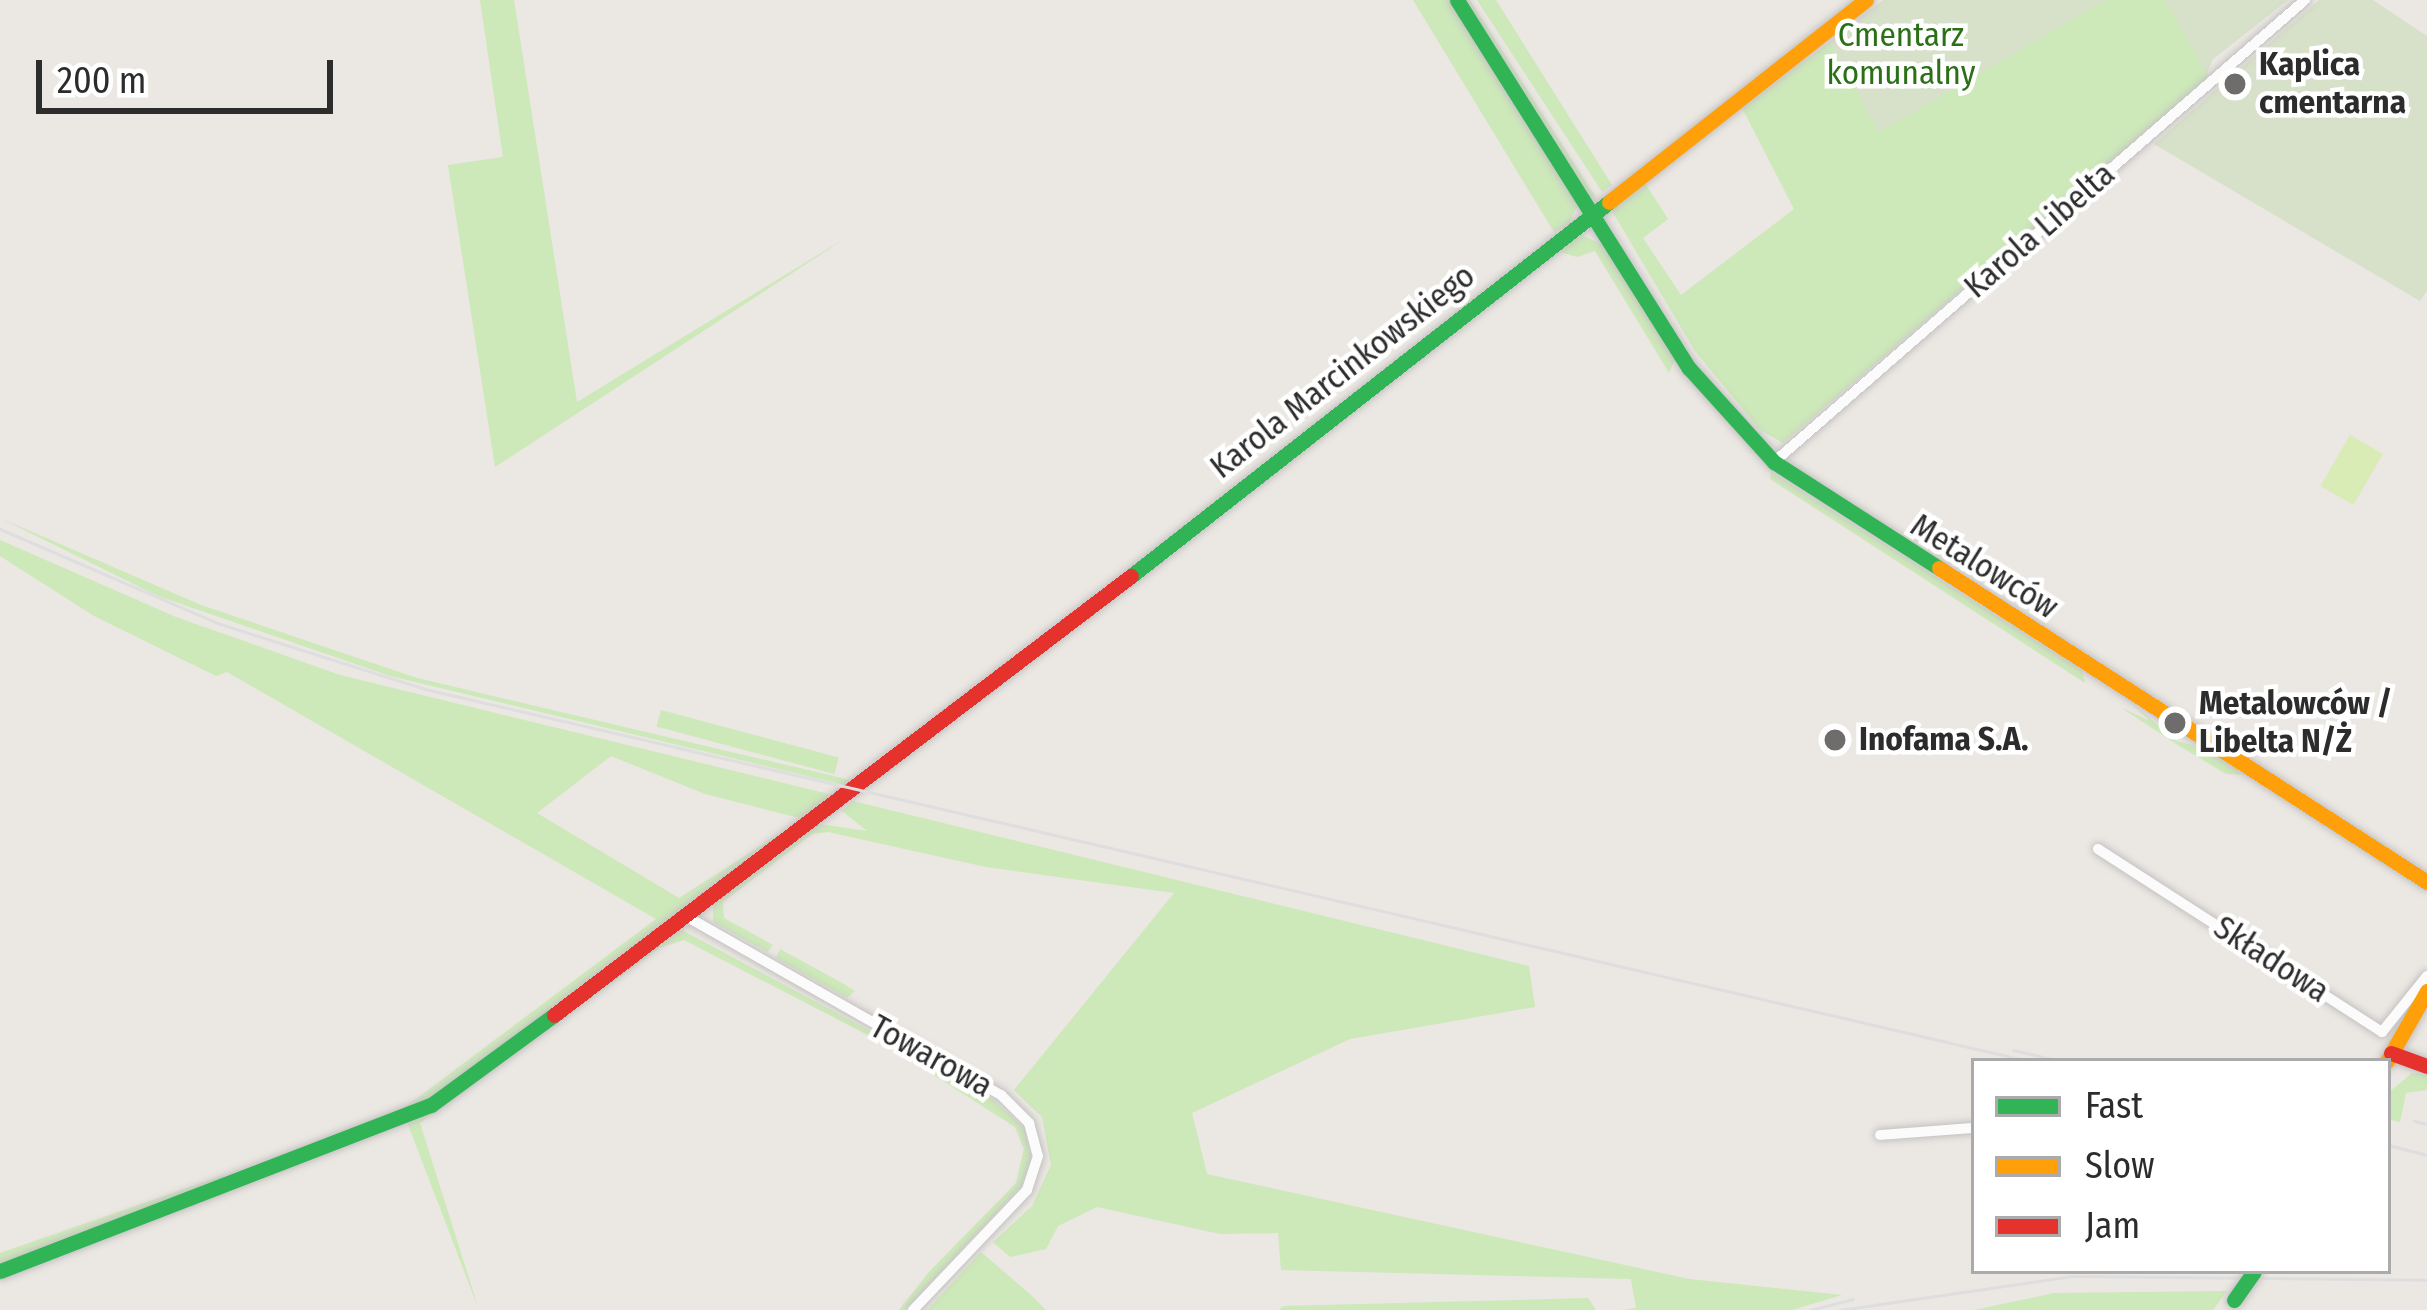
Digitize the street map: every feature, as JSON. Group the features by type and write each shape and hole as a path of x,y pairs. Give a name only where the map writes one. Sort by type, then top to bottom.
{"street":[{"name":"Metalowców","path":"1457,0 1688,368 1774,462 2427,882"},
{"name":"Karola Marcinkowskiego","path":"0,1270 414,1116 857,790 1866,0"},
{"name":"Karola Libelta","path":"1774,462 2305,0"},
{"name":"Składowa","path":"2098,849 2382,1032 2427,976"},
{"name":"Towarowa","path":"684,915 1001,1095 1028,1123 1038,1156 1027,1190 913,1310"},
{"path":"2427,992 2389,1057 2427,1066"},
{"path":"1880,1135 1971,1128"},
{"path":"2230,1305 2252,1274"}],"green space":[{"path":"480,0 514,0 577,402 849,236 495,467 448,165 503,157"},
{"path":"1413,0 1450,0 1578,205 1568,225 1554,232"},
{"path":"1464,0 1470,0 1597,199 1588,197"},
{"path":"1477,0 1496,0 1612,185 1602,192"},
{"name":"Cmentarz komunalny","path":"1883,0 2105,0 1879,132 1830,42"},
{"path":"2105,0 2165,0 2209,77 1783,443 1760,430 1695,351 1612,211 1645,183 1668,219 1643,238 1681,295 1794,209 1742,108 1830,42 1879,132"},
{"path":"2165,0 2288,0 2212,60 2207,74"},
{"path":"2319,0 2373,0 2427,36 2427,291 2420,301 2154,144"},
{"path":"1582,235 1605,246 1676,358 1669,373 1595,251 1577,257 1557,251"},
{"path":"2350,435 2383,454 2353,505 2320,486"},
{"path":"1771,472 2082,670 2085,683 1770,479"},
{"path":"0,518 201,605 417,678 859,782 853,787 390,676 158,596"},
{"path":"0,540 176,617 340,675 841,797 428,1103 404,1108 656,919 227,672 216,676 94,616 0,556","holes":["611,756 705,794 803,819 679,898 537,813"]},
{"path":"2126,698 2177,741 2204,748 2245,775 2226,774 2176,744 2120,707 2150,721"},
{"path":"661,710 839,758 834,774 657,726"},
{"path":"853,801 1529,966 1535,1007 1350,1039 1192,1113 1207,1174 1689,1279 1842,1295 1792,1310 1621,1310 1636,1308 1631,1279 1281,1270 1278,1233 1220,1234 1097,1207 1058,1226 1046,1249 1010,1257 993,1242 1032,1206 1051,1165 1042,1117 1014,1090 1174,893 986,867 828,832 812,834 723,902 724,918 773,945 767,952 713,922 713,904 819,824 867,831 842,811"},
{"path":"676,927 986,1093 1025,1129 1031,1159 1022,1185 905,1310 899,1310 929,1272 1016,1183 1024,1149 1015,1127 887,1045 684,940 659,948 420,1123 479,1310 407,1122"},
{"path":"780,949 855,991 847,998 776,958"},
{"path":"2412,1073 2427,1075 2427,1090 2406,1093 2400,1122 2391,1120 2391,1090"},
{"path":"224,1175 225,1182 0,1266 0,1253"},
{"path":"981,1252 1031,1295 1046,1310 927,1310"},
{"path":"2227,1291 2213,1310 1974,1310 2054,1293"},
{"path":"1588,1298 1596,1310 1279,1310 1283,1306"}],"railway":[{"path":"0,529 217,623 425,689 2016,1058"},
{"path":"2013,1050 2047,1058"},
{"path":"2414,1121 2427,1124"},
{"path":"2391,1146 2427,1155"},
{"path":"1840,1310 2073,1276 2427,1280"},
{"path":"1810,1310 1853,1299"}],"traffic: fast":[{"path":"1457,0 1689,368 1774,462 1939,568"},
{"path":"1131,576 1609,202"},
{"path":"0,1271 431,1105 554,1015"},
{"path":"2234,1300 2252,1274"}],"traffic: slow":[{"path":"1609,202 1866,0"},
{"path":"1939,568 2427,882"},
{"path":"2389,1058 2427,991"}],"traffic: jam":[{"path":"554,1015 1131,576"},
{"path":"2391,1053 2427,1066"}],"place":[{"name":"Kaplica cmentarna","path":"2235,84"},
{"name":"Metalowców / Libelta N/Ż","path":"2175,723"},
{"name":"Inofama S.A.","path":"1835,740"}]}
